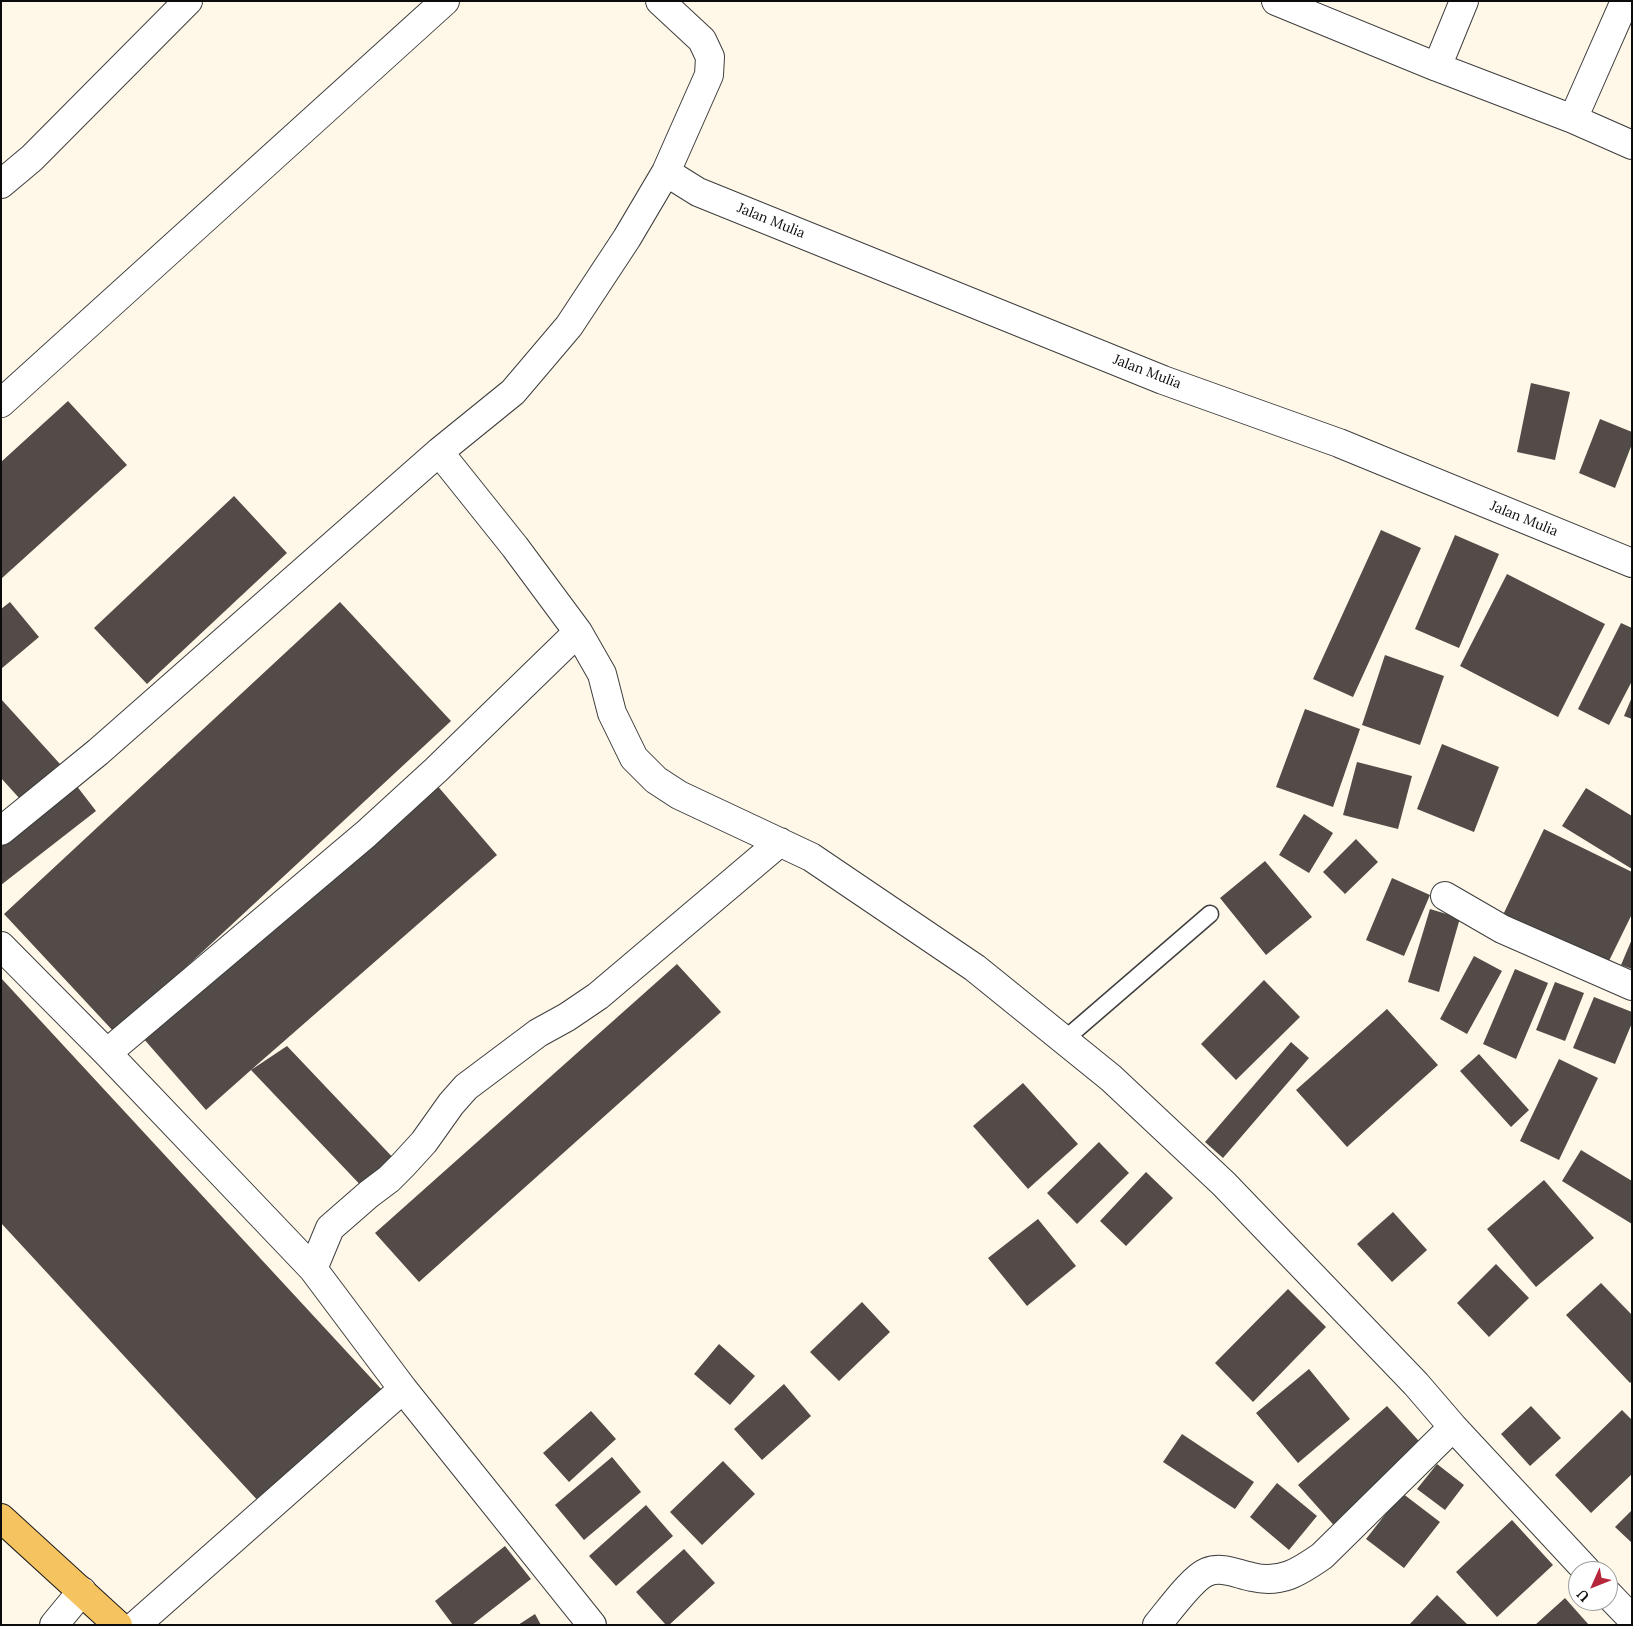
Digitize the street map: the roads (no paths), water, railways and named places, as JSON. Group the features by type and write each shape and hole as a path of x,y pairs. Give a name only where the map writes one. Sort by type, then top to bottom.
{"main road":[{"path":"1,1518 118,1625"}],"street":[{"path":"1,184 32,158 188,1"},
{"path":"1,402 445,1"},
{"path":"1,831 98,752 439,452 512,392 569,326 627,238 666,172 709,75 710,57 702,40 660,1"},
{"path":"1276,1 1437,67 1573,119 1632,145"},
{"path":"1437,67 1464,1"},
{"path":"1573,119 1625,1"},
{"name":"Jalan Mulia","path":"666,172 698,192 1163,380 1339,442 1632,563"},
{"path":"439,452 515,547 578,632 602,674 612,713 634,758 656,780 679,796 811,857 975,968 1111,1078 1224,1184 1416,1384 1453,1427 1578,1561"},
{"path":"107,1053 366,834 436,770 578,632"},
{"path":"313,1269 330,1228 389,1179 424,1142 451,1104 466,1087 538,1033 568,1017 598,996 780,842"},
{"path":"1445,896 1502,929 1632,986"},
{"path":"1,946 107,1053 313,1269 403,1389 592,1625"},
{"path":"136,1625 403,1389"},
{"path":"1157,1625 1194,1582 1206,1572 1230,1570 1266,1579 1283,1578 1300,1572 1322,1556 1453,1427"},
{"path":"54,1625 82,1591"},
{"path":"1618,1604 1632,1619"}],"lane":[{"path":"1064,1040 1210,914"}]}
